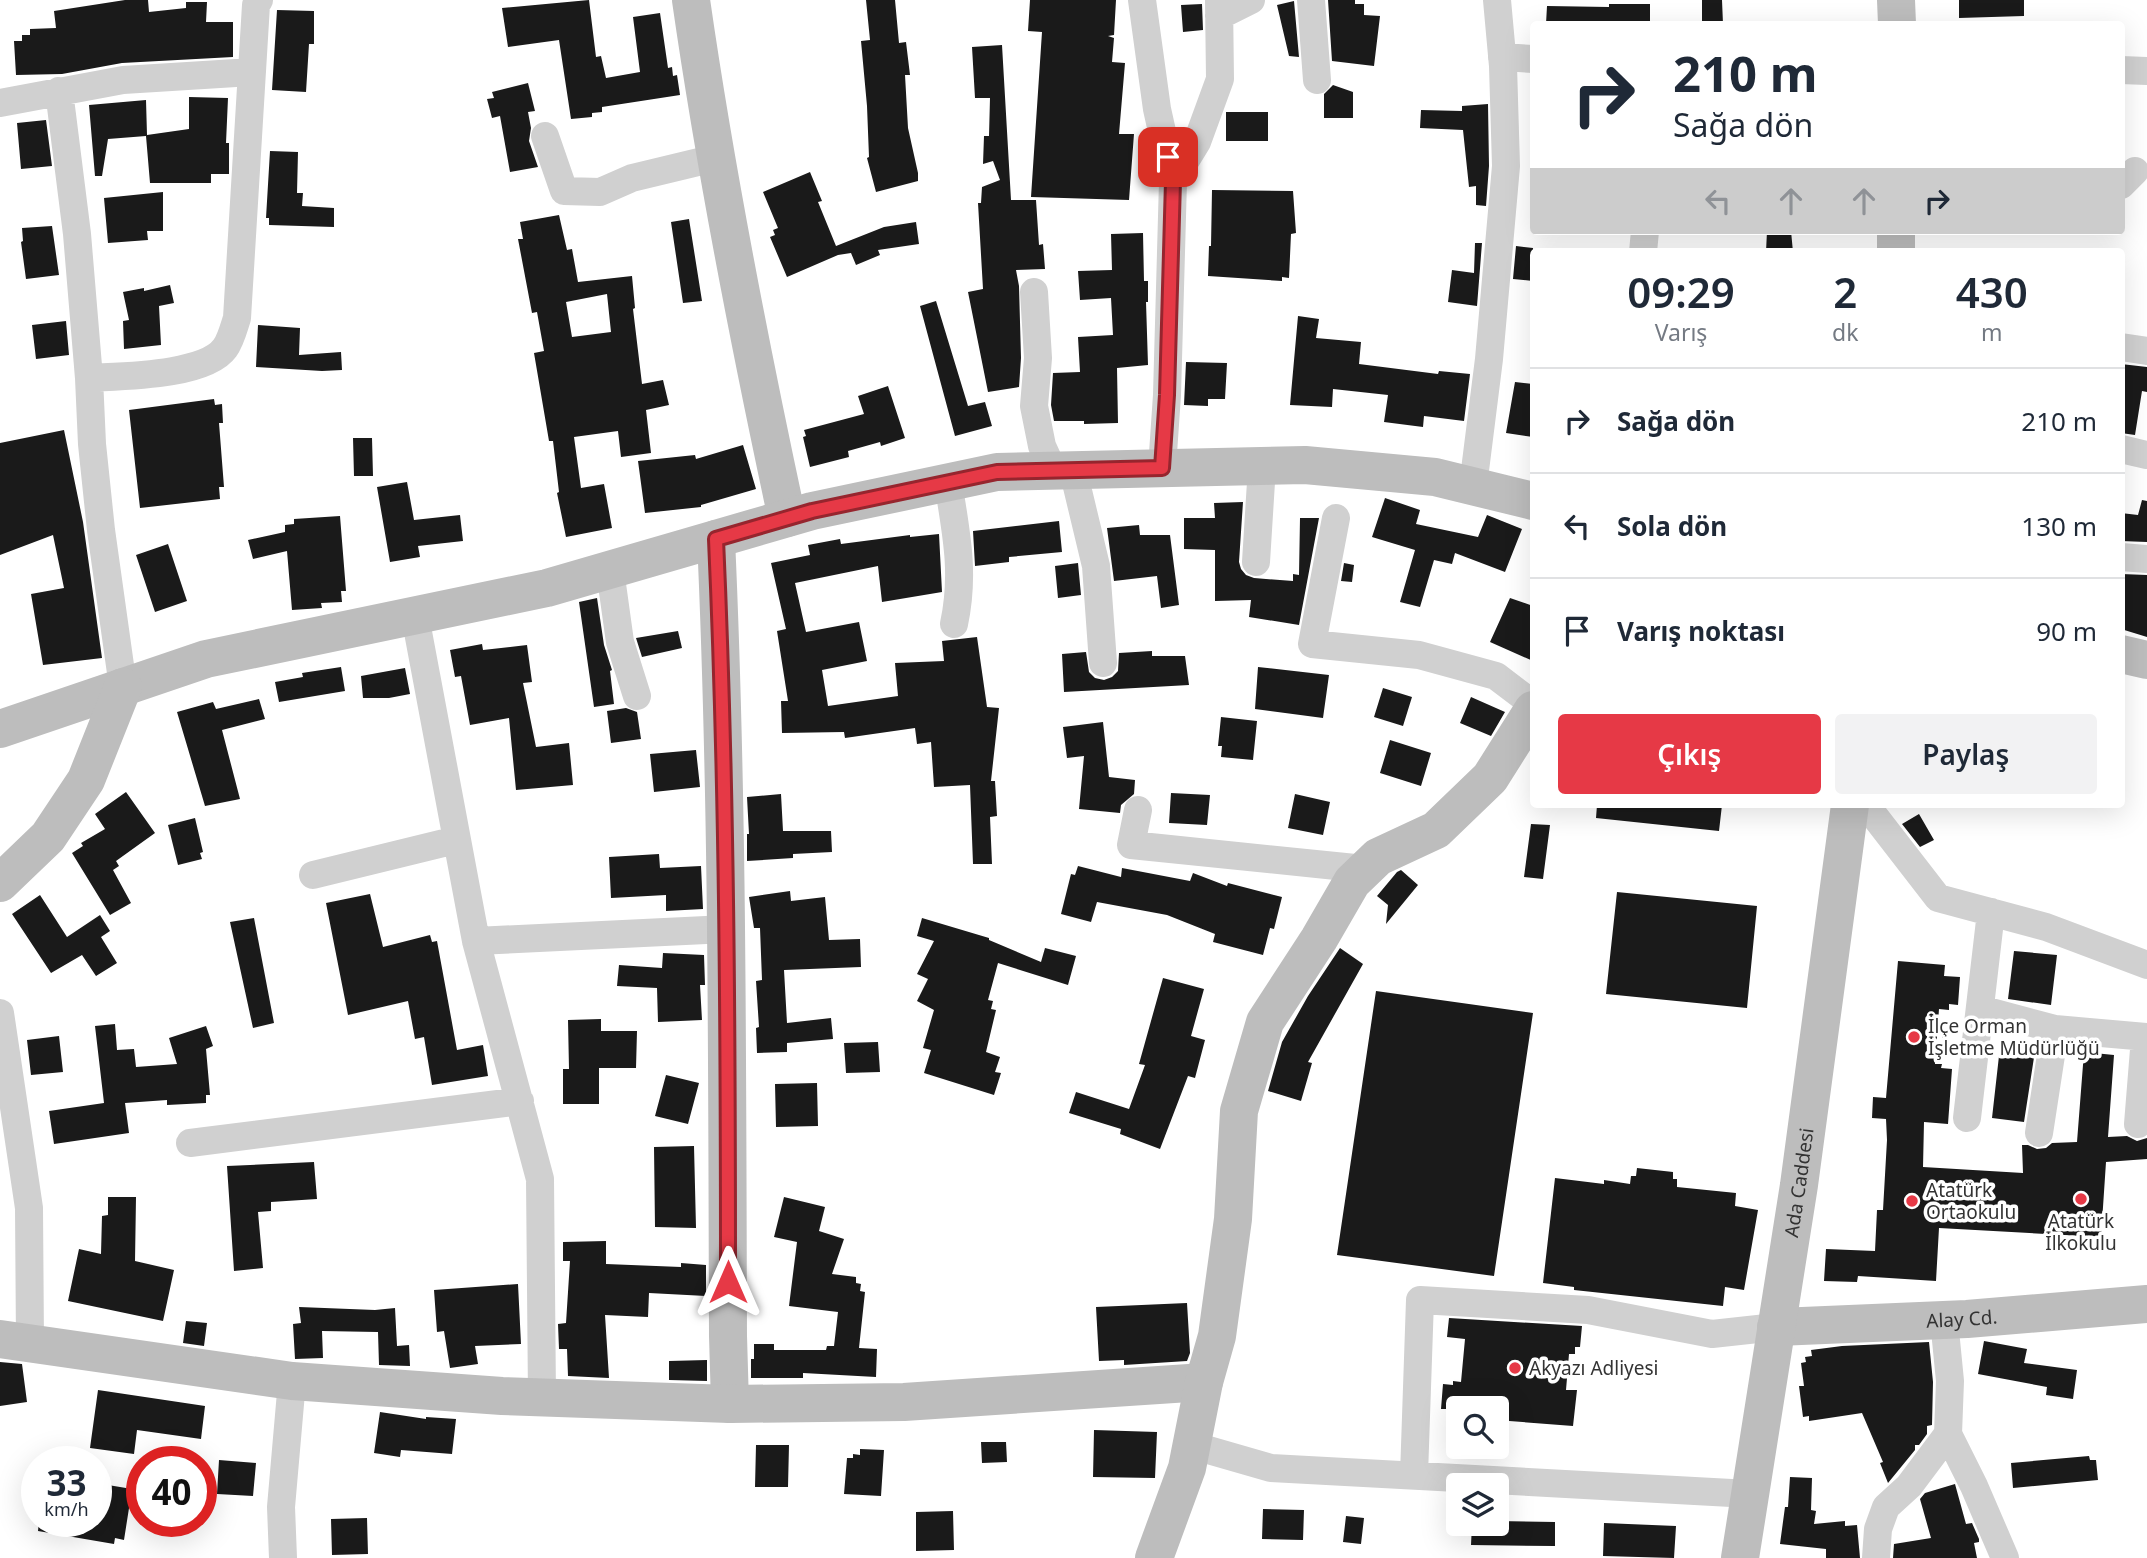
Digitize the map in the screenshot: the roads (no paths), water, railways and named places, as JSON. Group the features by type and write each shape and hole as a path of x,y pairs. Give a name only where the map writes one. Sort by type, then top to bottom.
{"street":[{"path":"89,378 155,374 203,363 225,349 237,318 256,5 259,0"},
{"path":"691,0 715,158 748,335 787,518"},
{"path":"1142,0 1157,109 1173,181 1167,395 1162,468"},
{"path":"1173,181 1197,142 1220,79 1219,8 1251,0"},
{"path":"1311,0 1317,80"},
{"path":"1473,486 1489,359 1506,166 1497,0"},
{"path":"1896,0 1897,21"},
{"path":"1502,57 1530,59"},
{"path":"2125,70 2147,71"},
{"path":"0,103 123,80 252,72"},
{"path":"0,883 48,837 86,780 123,687 101,530 77,234 59,91"},
{"path":"545,136 564,191 600,192 632,178 715,158"},
{"path":"1034,292 1038,358 1034,406 1042,446 1063,470 1096,566 1103,663"},
{"path":"2125,348 2147,351"},
{"path":"2125,450 2147,455"},
{"path":"0,729 206,659 547,588 787,518 997,472 1305,465 1435,477 1530,500"},
{"path":"1256,562 1262,466"},
{"path":"948,482 961,560 960,595 954,624"},
{"path":"1336,518 1312,643 1419,655 1496,676 1530,702"},
{"path":"716,539 727,929 730,1404"},
{"path":"2125,556 2147,559"},
{"path":"610,570 620,642 637,696"},
{"path":"415,616 476,941 540,1179 542,1397"},
{"path":"2125,655 2147,660"},
{"path":"1154,1558 1186,1468 1204,1382 1217,1336 1233,1219 1239,1111 1265,1022 1352,882 1378,857 1436,830 1489,778 1530,715"},
{"name":"Ada Caddesi","path":"1740,1558 1799,1185 1850,808"},
{"path":"1868,808 1938,898 2046,927 2147,965"},
{"path":"1138,810 1131,845 1365,869"},
{"path":"313,876 456,840"},
{"path":"1967,1118 1991,912"},
{"path":"476,941 727,929"},
{"path":"1980,1009 2055,1029 2146,1037 2138,1124"},
{"path":"0,1013 29,1208 15,1341 292,1381 542,1397 730,1404 904,1402 1204,1382"},
{"path":"2039,1133 2055,1029"},
{"path":"190,1143 520,1101"},
{"path":"1414,1475 1420,1300 1588,1310 1712,1334 1776,1327"},
{"name":"Alay Cd.","path":"1776,1327 1944,1320 2147,1304"},
{"path":"1944,1320 1950,1381 1948,1434 2005,1558"},
{"path":"283,1558 281,1507 292,1381"},
{"path":"1876,1558 1878,1530 1886,1507 1909,1486 1948,1434"},
{"path":"1191,1446 1271,1468 1750,1494"}],"place":[{"name":"İlçe Orman İşletme Müdürlüğü","path":"1914,1037"},
{"name":"Atatürk İlkokulu","path":"2081,1199"},
{"name":"Atatürk Ortaokulu","path":"1912,1201"},
{"name":"Akyazı Adliyesi","path":"1515,1368"}]}
